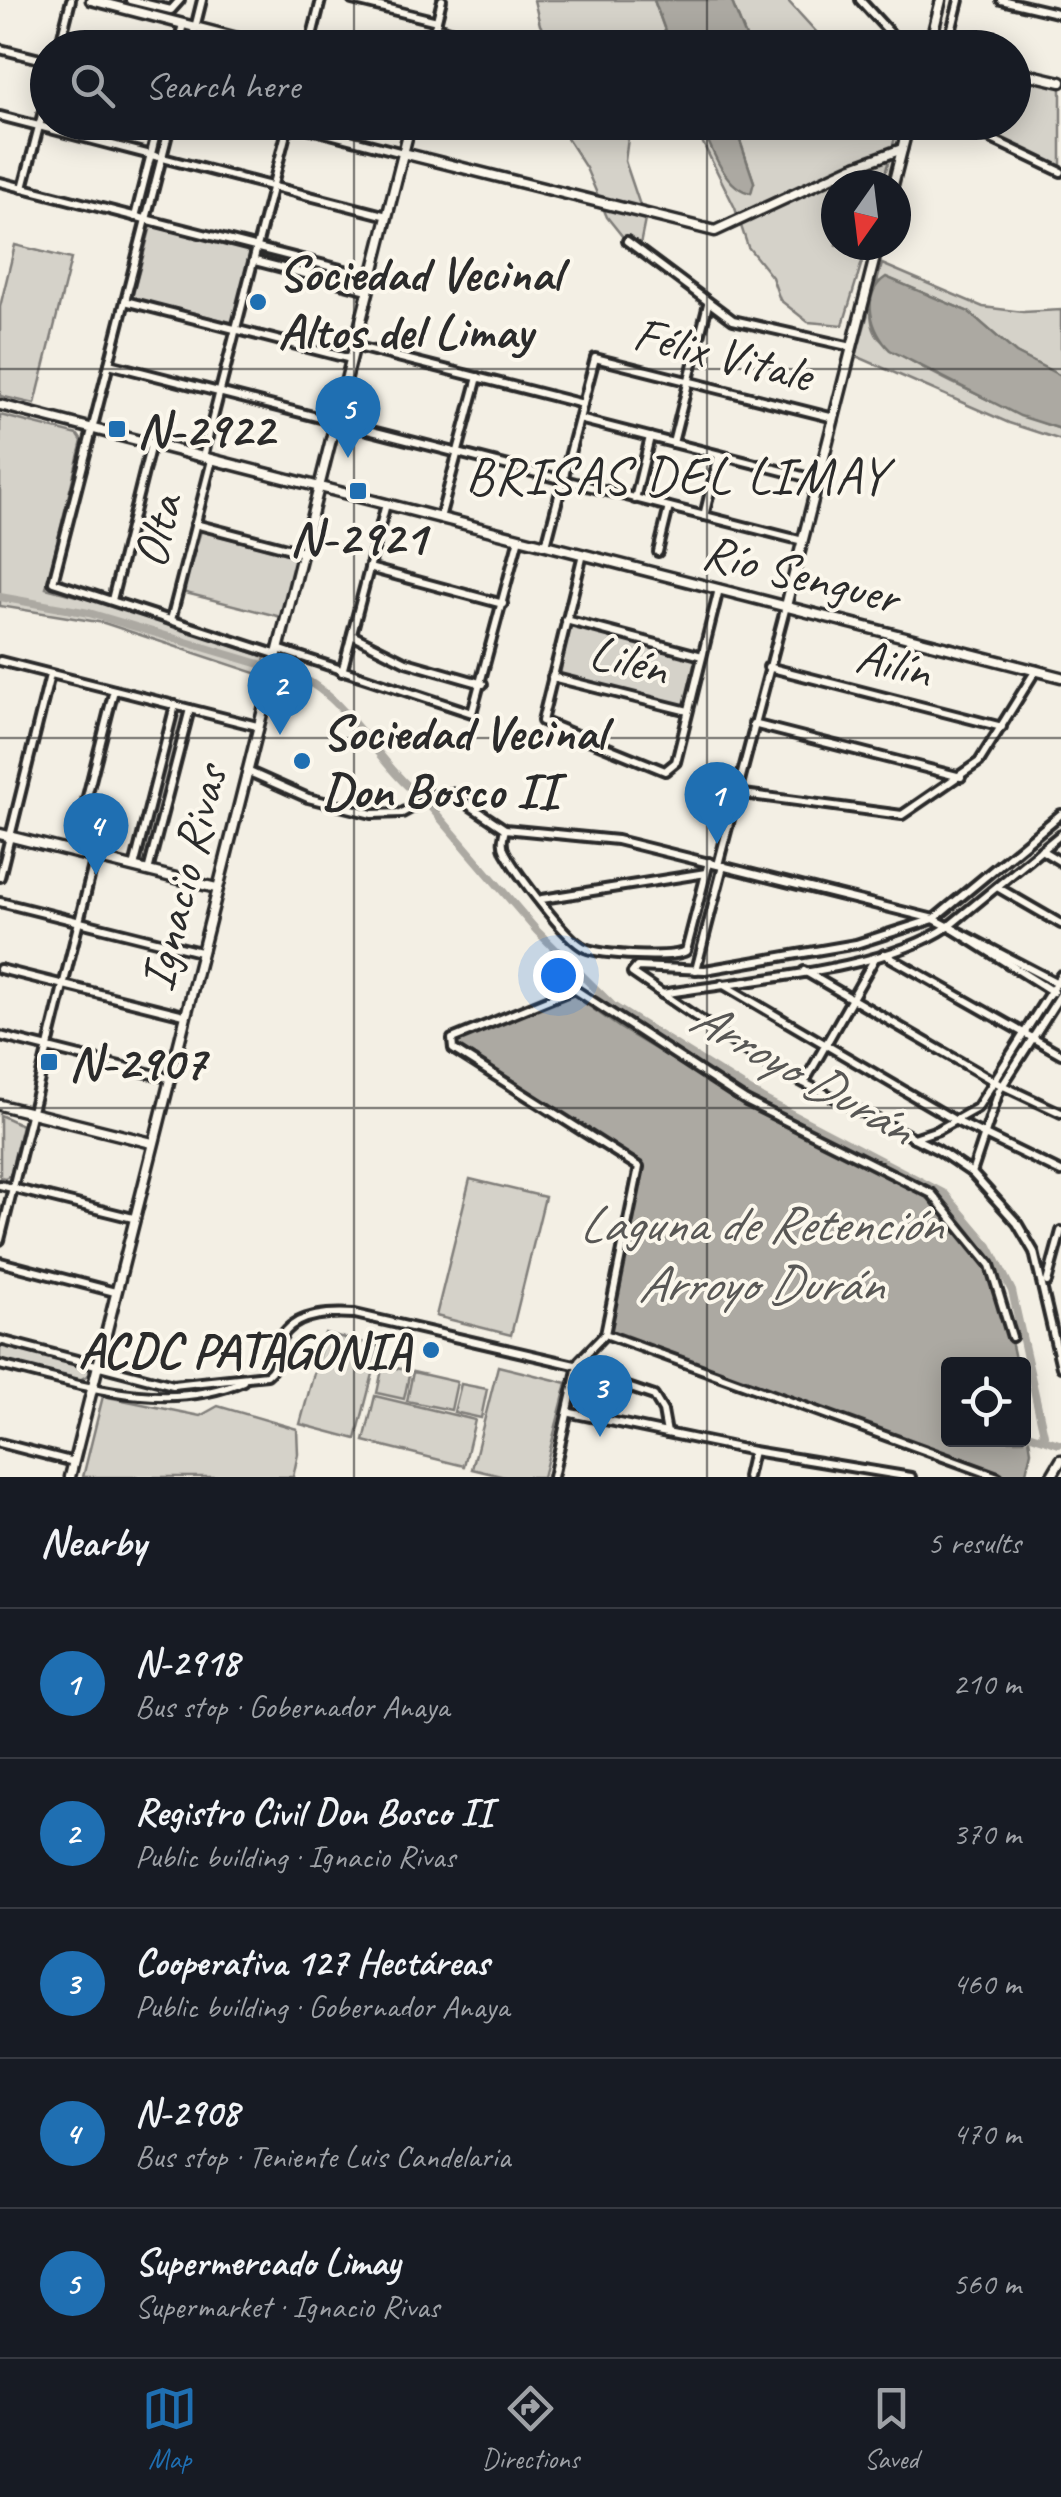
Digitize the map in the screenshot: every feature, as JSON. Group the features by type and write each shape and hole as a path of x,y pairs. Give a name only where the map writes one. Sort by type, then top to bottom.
{"main road":[{"path":"91,0 207,30"},
{"path":"932,30 940,0"},
{"path":"1031,75 1061,82"},
{"name":"Ignacio Rivas","path":"70,1477 406,140"},
{"path":"897,170 904,140"},
{"path":"403,153 714,231 853,166 902,149"},
{"path":"786,606 874,260"},
{"name":"Río Senguer","path":"0,406 1061,677"},
{"path":"0,834 216,888"},
{"path":"0,1106 152,1143"},
{"path":"1051,1477 1061,1460"}],"street":[{"path":"64,30 71,0"},
{"path":"130,0 176,8 180,0"},
{"path":"194,30 202,0"},
{"path":"314,30 321,0"},
{"path":"352,0 456,30"},
{"path":"434,30 442,0"},
{"path":"860,0 888,30"},
{"path":"871,11 874,0"},
{"path":"952,30 959,0"},
{"path":"1000,0 1061,14"},
{"path":"182,30 184,24"},
{"path":"0,49 30,56"},
{"path":"0,116 30,124"},
{"path":"22,188 34,140"},
{"path":"92,140 387,216"},
{"path":"135,216 154,140"},
{"path":"166,140 54,584 472,713 483,684 519,538"},
{"name":"Olta","path":"171,620 195,524 220,392 284,140"},
{"path":"353,140 403,153"},
{"path":"994,140 1061,172"},
{"path":"0,182 372,276"},
{"path":"626,240 708,303 745,325 852,347"},
{"path":"255,260 368,290"},
{"path":"126,301 351,359"},
{"path":"673,443 708,303"},
{"path":"354,346 582,404 546,545"},
{"name":"Félix Vitale","path":"582,404 595,358 834,418"},
{"path":"109,364 803,541"},
{"path":"440,518 478,378"},
{"path":"579,419 818,480"},
{"path":"635,499 650,437"},
{"path":"112,600 151,444"},
{"path":"704,516 719,454"},
{"path":"342,672 386,504"},
{"path":"658,552 669,507"},
{"path":"195,524 302,552"},
{"path":"583,554 542,721 670,770 719,588"},
{"path":"369,568 503,604"},
{"path":"696,970 736,794 786,606"},
{"path":"566,620 702,656"},
{"path":"352,634 406,662 483,684"},
{"path":"0,662 257,726"},
{"name":"Ailín","path":"768,667 1002,727"},
{"path":"736,794 898,816 960,777 985,756 1036,670"},
{"path":"0,877 50,674"},
{"name":"Lilén","path":"552,677 688,712"},
{"path":"73,852 114,690"},
{"path":"134,867 175,705"},
{"path":"148,871 190,709"},
{"path":"754,724 960,777"},
{"path":"246,770 308,798 372,814 402,813 435,794 450,793 505,829 600,837 934,919 1059,981 998,1084 978,1108 956,1122 914,1138"},
{"path":"1061,814 934,919 856,944 725,966 696,970 634,968 634,977 752,1055 914,1138 972,1173 1024,1233 1046,1287 1061,1368"},
{"path":"505,829 505,852 576,943 591,950 674,956 686,952"},
{"path":"661,994 880,955 950,926 1061,834"},
{"path":"1041,850 1061,862"},
{"path":"0,1240 95,858"},
{"path":"696,970 686,952 708,862"},
{"path":"542,899 706,873"},
{"path":"997,887 1061,924"},
{"path":"0,902 200,952"},
{"path":"950,926 965,941 1061,995 1027,1038"},
{"path":"804,1083 880,955"},
{"path":"880,955 1061,1054"},
{"path":"725,966 725,983"},
{"path":"0,969 184,1015"},
{"path":"803,971 998,1084 1061,1113"},
{"path":"725,983 956,1122 1061,1172"},
{"path":"553,1477 571,1413 578,1366 605,1334 639,1166 451,1044 455,1036 569,989 746,1101 932,1194 990,1264 1012,1337"},
{"path":"0,1036 168,1078"},
{"path":"972,1173 998,1084"},
{"path":"0,1185 134,1218"},
{"path":"1046,1287 1061,1230"},
{"path":"0,1262 115,1292"},
{"path":"0,1365 128,1394 197,1395 274,1369 278,1344 287,1329 329,1313 369,1317 578,1366 654,1396 663,1411 667,1433"},
{"path":"605,1334 998,1477"},
{"path":"0,1340 182,1386 250,1378"},
{"path":"571,1413 753,1452 910,1477"},
{"path":"0,1443 74,1462"},
{"path":"747,1477 753,1452"}],"shaded area":[{"path":"534,0 654,0 665,30 543,30"},
{"path":"731,0 787,0 814,30 743,30"},
{"path":"1031,79 1061,86 1061,167 1003,140 1031,140"},
{"path":"568,140 628,140 625,161 645,220 640,245 631,247 607,217 586,168"},
{"path":"701,140 710,140 732,182 754,182 740,140 894,140 886,170 821,170 821,260 862,260 843,325 808,322 780,300 772,277 748,247 735,208"},
{"path":"151,226 251,251 235,323 132,298"},
{"path":"15,245 71,259 35,404 0,396 0,307"},
{"path":"882,264 983,307 1023,312 1061,310 1061,376 1016,353 969,312 888,278 879,282 871,315 876,334 906,358 993,402 1061,429 1061,440 1009,423 856,356"},
{"path":"0,415 78,435 82,441 46,588 122,608 265,657 261,675 104,623 0,606"},
{"path":"201,531 296,556 281,617 182,592"},
{"path":"573,625 698,658 689,701 680,706 560,675 568,629"},
{"path":"182,710 185,716 144,864 139,860 175,714"},
{"path":"0,1115 22,1125 10,1175 5,1178 0,1177"},
{"path":"470,1179 545,1197 511,1335 436,1316"},
{"path":"325,1333 380,1347 356,1439 300,1424"},
{"path":"0,1342 88,1366 90,1374 78,1381 0,1362"},
{"path":"383,1365 410,1371 404,1399 377,1393"},
{"path":"498,1366 567,1383 543,1477 505,1477 472,1469"},
{"path":"413,1372 457,1382 451,1410 407,1401"},
{"path":"461,1384 487,1389 481,1418 454,1412"},
{"path":"103,1396 200,1416 218,1406 297,1429 298,1454 293,1477 83,1477"},
{"path":"375,1396 475,1420 464,1466 364,1441"}],"water":[{"path":"654,0 731,0 743,30 665,30"},
{"path":"708,140 740,140 754,182 751,193 733,183"},
{"path":"886,277 969,312 1016,353 1061,376 1061,429 1020,416 890,350 871,313 873,293"},
{"name":"Laguna de Retención Arroyo Durán","path":"572,994 620,1028 761,1113 921,1192 941,1207 973,1246 985,1269 1004,1316 1014,1357 941,1357 941,1447 1030,1447 1025,1477 1009,1477 608,1331 644,1167 454,1046 454,1040"}],"waterway":[{"name":"Arroyo Durán","path":"0,597 89,613 263,665"},
{"name":"Arroyo Durán","path":"282,671 323,691 405,784 423,799"},
{"name":"Arroyo Durán","path":"429,805 537,931 614,1007 761,1098 945,1194 989,1246 1012,1291 1045,1439"},
{"name":"Arroyo Durán","path":"1031,1435 1059,1444"}],"place":[{"name":"Sociedad Vecinal Altos del Limay","path":"258,302"},
{"name":"N-2922","path":"117,429"},
{"name":"Supermercado Limay","path":"348,458"},
{"name":"N-2921","path":"358,491"},
{"name":"Registro Civil Don Bosco II","path":"280,735"},
{"name":"Sociedad Vecinal Don Bosco II","path":"302,761"},
{"name":"N-2918","path":"717,844"},
{"name":"N-2908","path":"96,875"},
{"name":"N-2907","path":"49,1062"},
{"name":"ACDC PATAGONIA","path":"431,1350"},
{"name":"Cooperativa 127 Hectáreas","path":"600,1437"}],"district":[{"name":"BRISAS DEL LIMAY","path":"677,476"}]}
